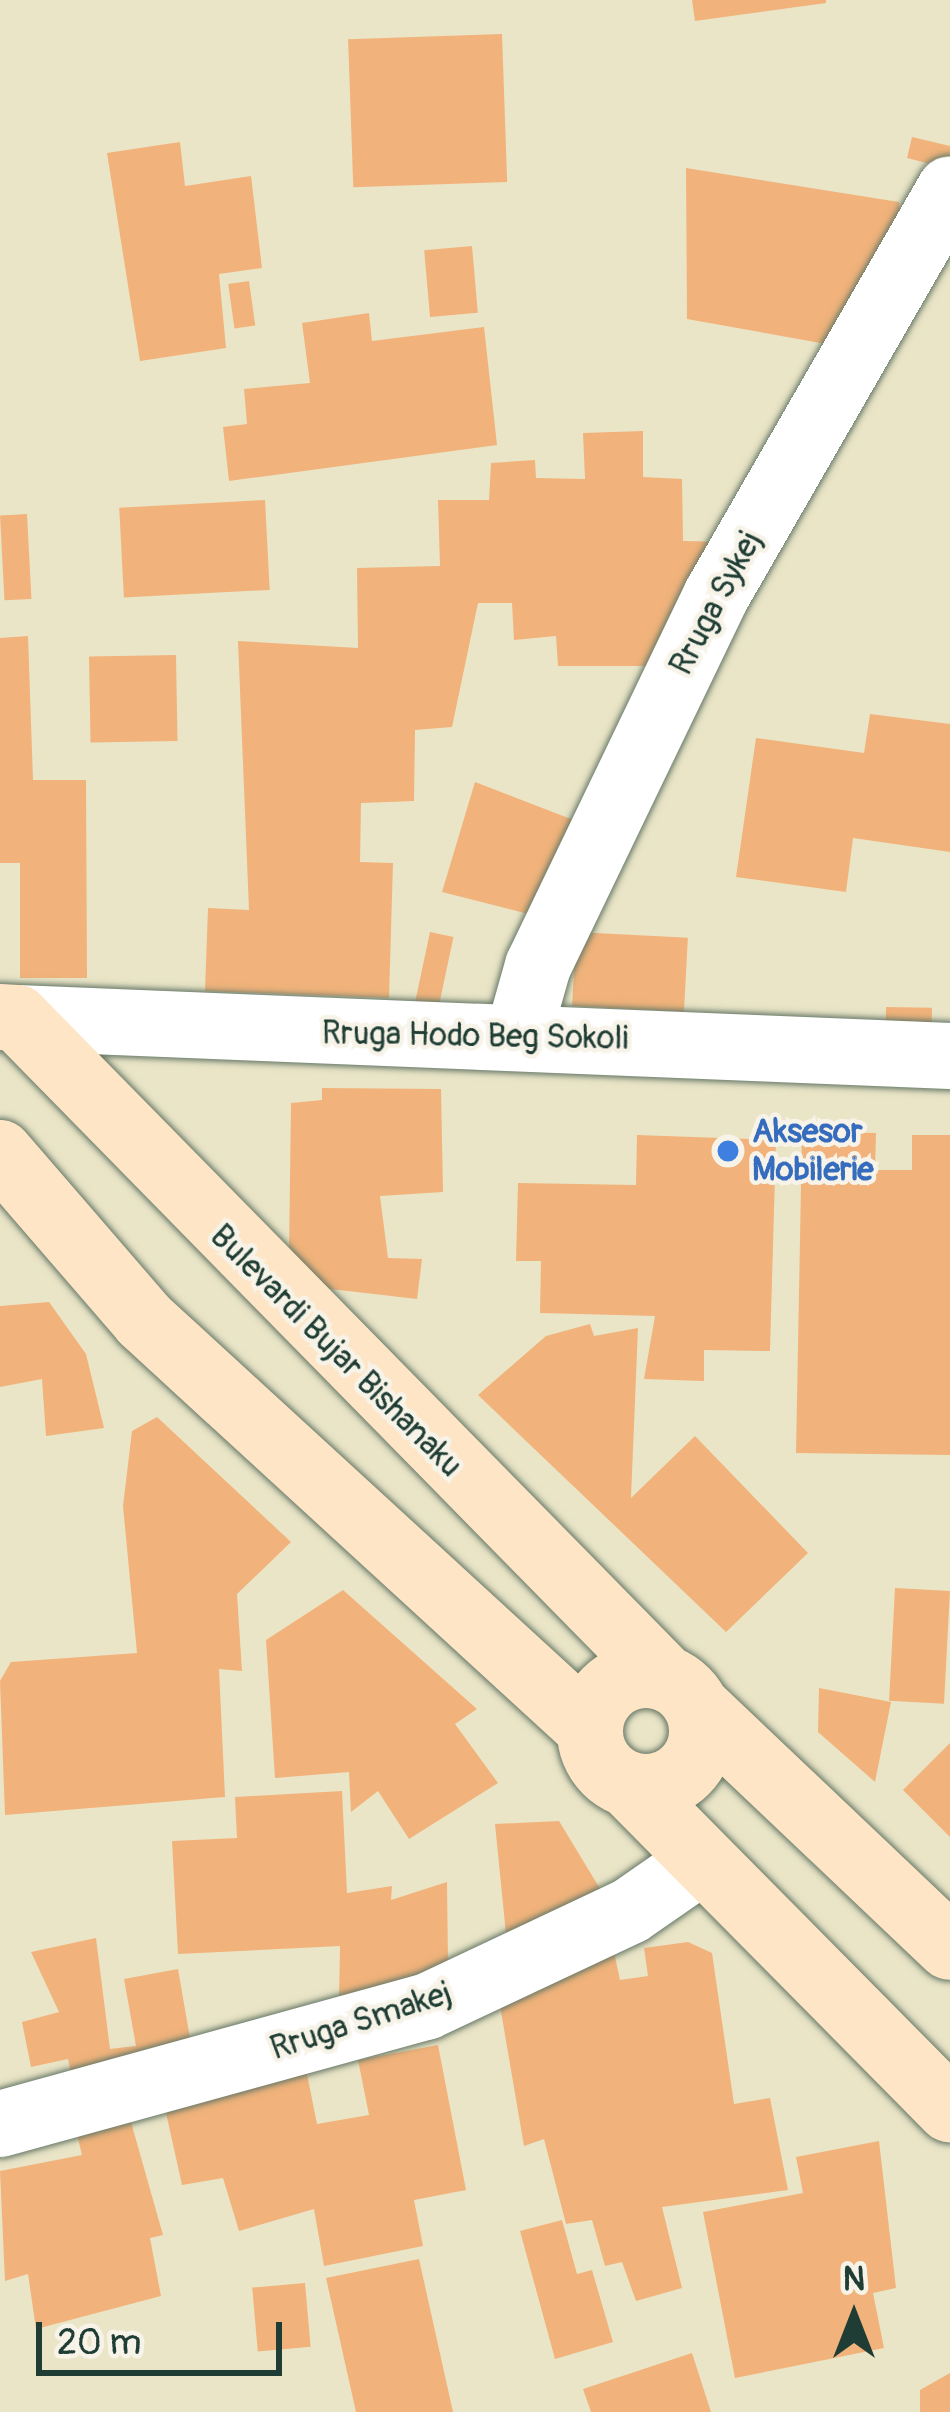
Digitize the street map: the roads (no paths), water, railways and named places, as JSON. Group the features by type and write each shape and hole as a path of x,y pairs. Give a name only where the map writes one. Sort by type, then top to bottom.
{"main road":[{"name":"Bulevardi Bujar Bishanaku","path":"9,1018 681,1693 950,1947"},
{"path":"0,1153 144,1320 589,1728 608,1774 630,1786 698,1863 950,2109"},
{"path":"589,1728 614,1684 681,1693 697,1760 656,1787 630,1786"}],"street":[{"name":"Rruga Sykej","path":"519,1033 538,966 716,596 950,190"},
{"name":"Rruga Hodo Beg Sokoli","path":"9,1018 519,1033 950,1056"},
{"name":"Rruga Smakej","path":"0,2125 426,2006 630,1910 698,1863"}],"place":[{"name":"Aksesor Mobilerie","path":"728,1151"}]}
